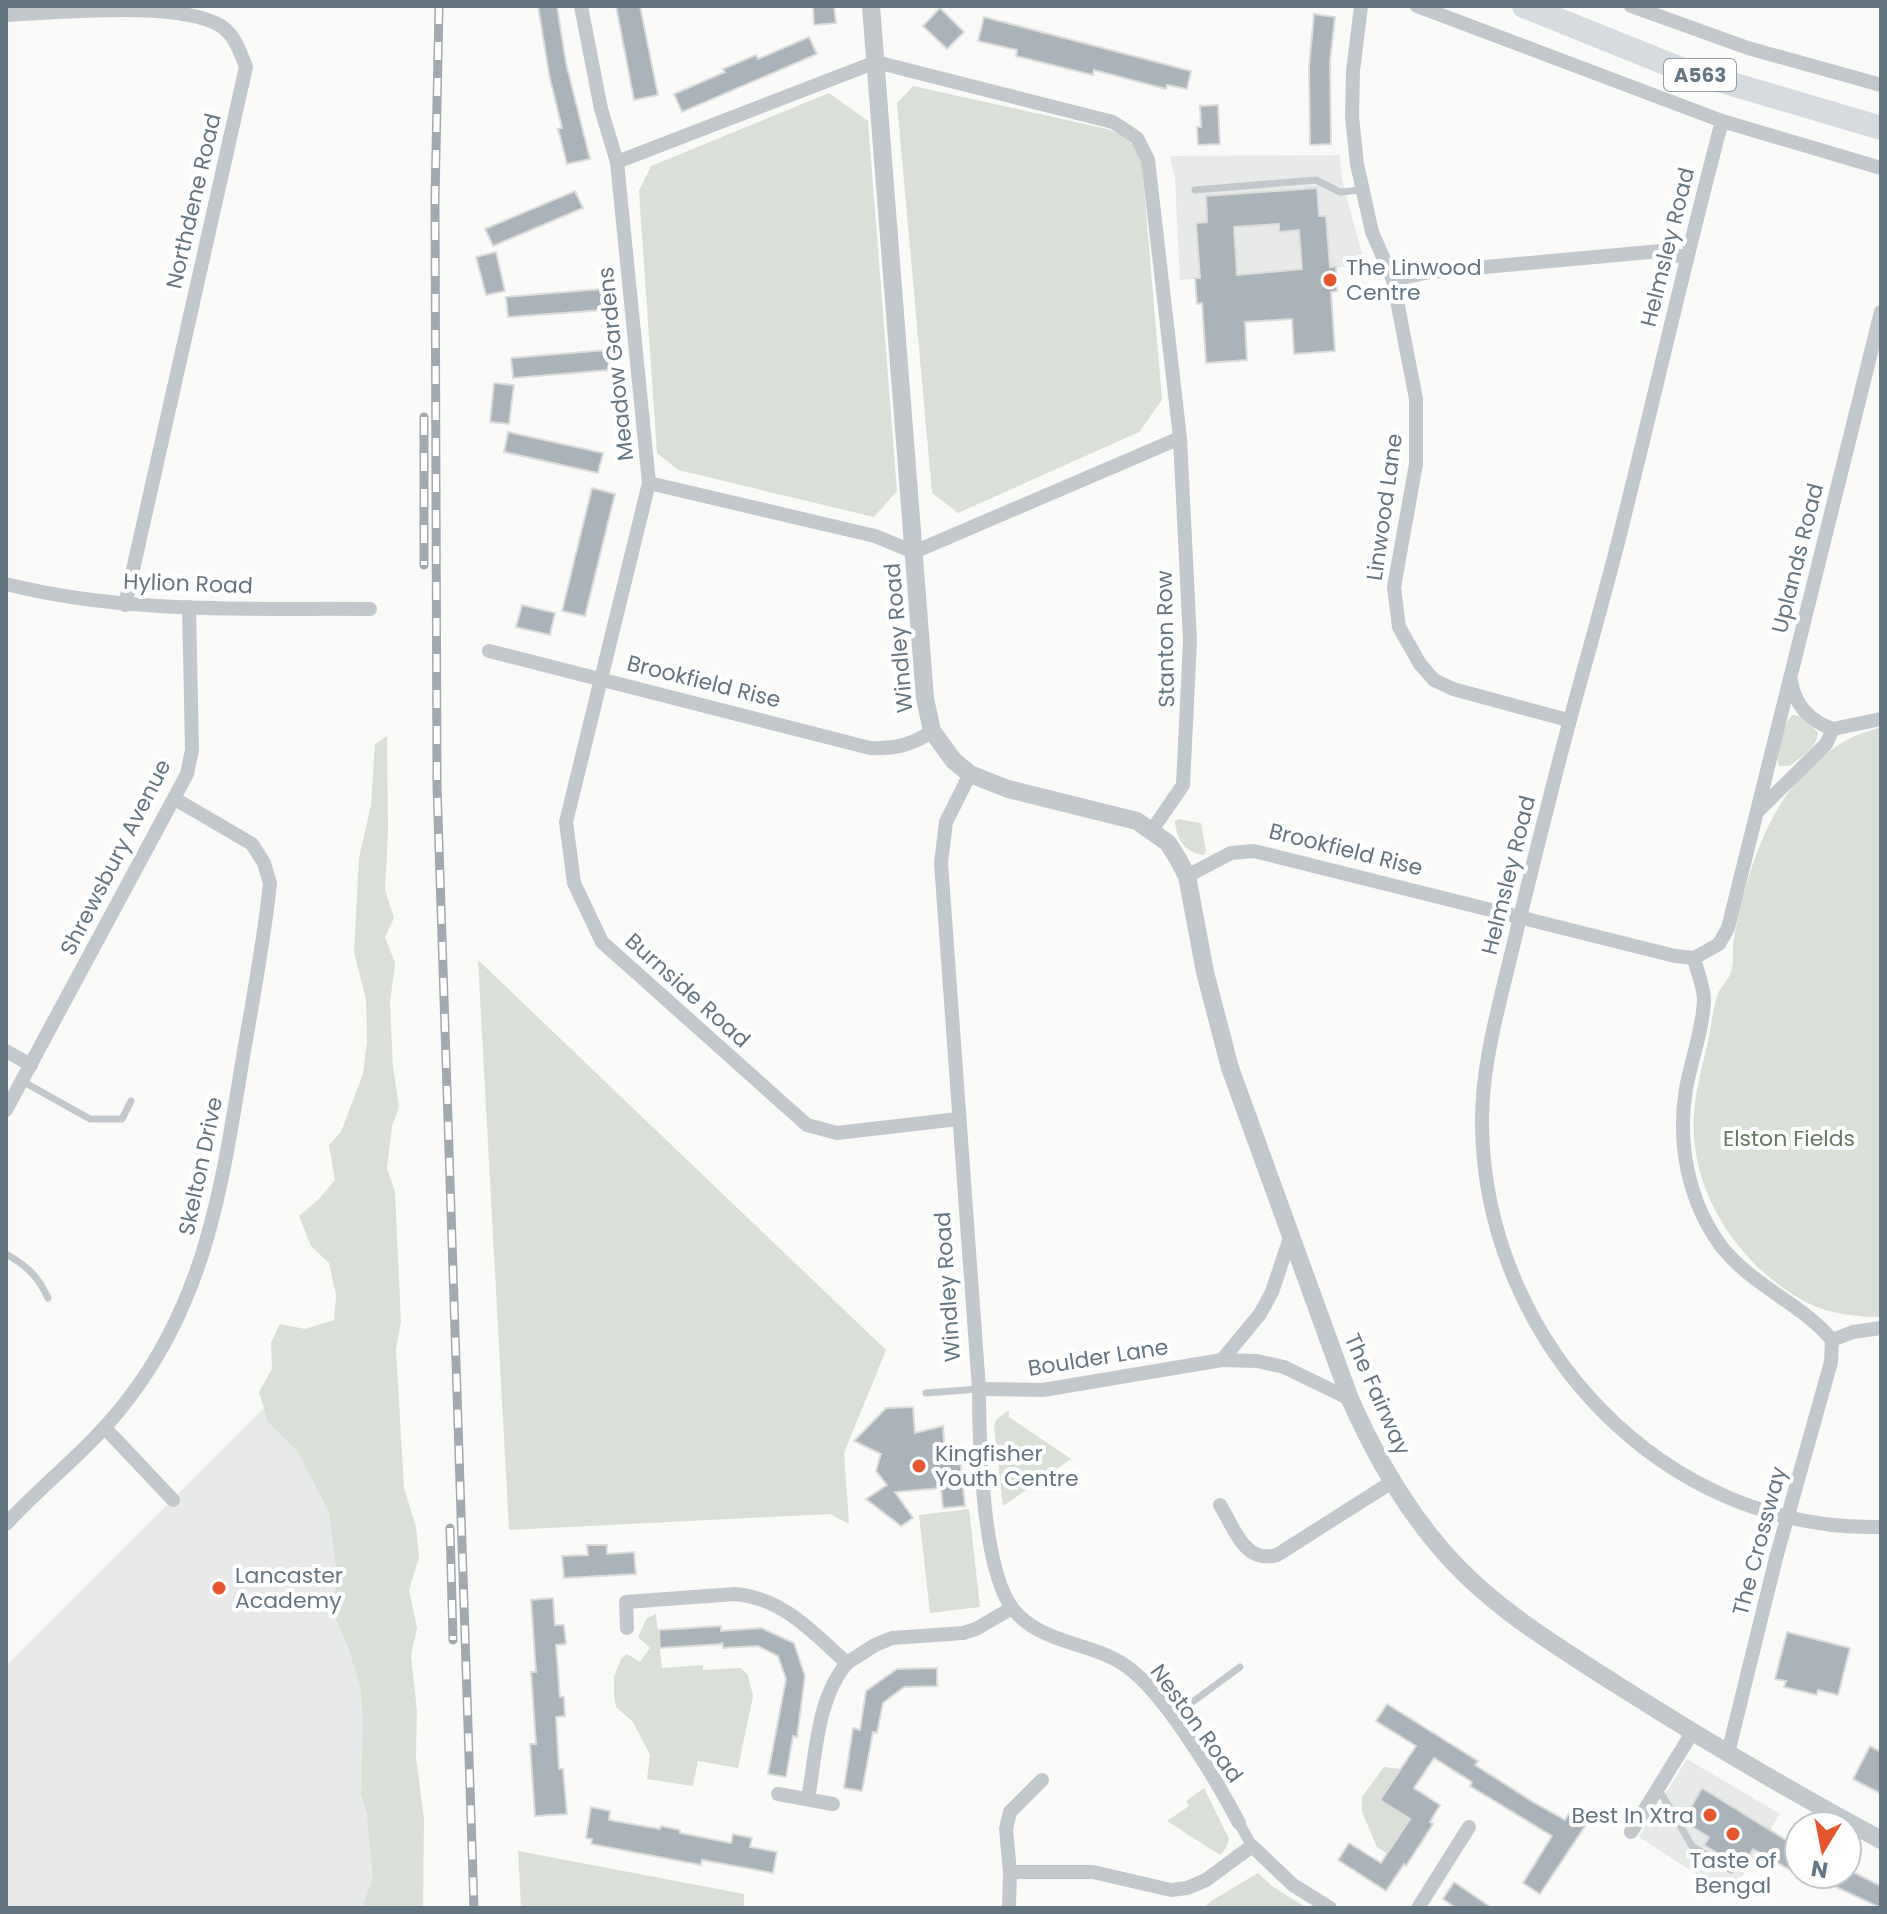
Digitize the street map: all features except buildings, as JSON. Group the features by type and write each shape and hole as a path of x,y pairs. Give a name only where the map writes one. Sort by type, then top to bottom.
{"highway":[{"name":"A563","path":"1524,6 1678,68 1881,128"}],"street":[{"name":"Meadow Gardens","path":"581,6 601,109 617,162 649,483 875,536 914,552"},
{"name":"Windley Road","path":"871,6 925,698 932,731 954,761 970,774 946,822 941,863 979,1389"},
{"name":"Linwood Lane","path":"1361,6 1353,71 1352,117 1361,190 1372,232 1393,280 1411,368 1418,428 1410,504 1394,587 1399,627 1420,664 1434,680 1453,689 1568,720"},
{"path":"1417,6 1722,121 1881,168"},
{"path":"1631,6 1748,48 1881,85"},
{"name":"Northdene Road","path":"6,15 155,9 198,15 222,26 236,42 246,67 125,605"},
{"path":"617,162 876,62 1113,122 1137,138 1148,160 1180,438 914,552"},
{"name":"Helmsley Road","path":"1722,121 1623,522 1568,720 1489,1047 1482,1132 1492,1207 1521,1296 1543,1339 1572,1380 1603,1413 1633,1440 1669,1465 1742,1502 1825,1524 1881,1527"},
{"path":"1393,280 1430,272 1661,251 1686,258"},
{"name":"Uplands Road","path":"1755,814 1881,312"},
{"name":"Stanton Row","path":"1152,830 1176,799 1183,785 1185,770 1190,641 1180,438"},
{"name":"Burnside Road","path":"649,483 566,822 574,883 602,942 807,1125 837,1133 958,1119"},
{"name":"Hylion Road","path":"6,584 51,596 125,605 370,609"},
{"name":"Shrewsbury Avenue","path":"6,1110 187,774 192,750 189,607"},
{"name":"Brookfield Rise","path":"489,651 870,748 893,749 919,741 932,731"},
{"path":"1790,677 1796,702 1822,725 1833,729 1881,719"},
{"path":"1833,729 1826,744 1755,814 1728,928 1719,944 1694,958 1704,997 1686,1091 1683,1140 1693,1190 1710,1229 1738,1265 1766,1289 1819,1325 1832,1340 1853,1332 1881,1328"},
{"path":"970,774 1008,789 1120,816 1152,830 1168,843 1187,876"},
{"name":"Skelton Drive","path":"6,1524 105,1428 151,1367 179,1315 212,1225 226,1168 270,883 264,863 252,844 175,799"},
{"name":"Brookfield Rise","path":"1187,876 1231,853 1254,851 1520,919 1694,958"},
{"name":"The Fairway","path":"1187,876 1205,972 1230,1068 1350,1399 1371,1446 1392,1482 1438,1546 1517,1621 1692,1733 1881,1840"},
{"path":"6,1051 31,1065"},
{"path":"1222,1360 1260,1314 1272,1292 1290,1238"},
{"name":"The Crossway","path":"1728,1753 1787,1516 1831,1362 1832,1340"},
{"name":"Boulder Lane","path":"979,1389 1043,1390 1222,1360 1257,1361 1284,1367 1350,1399"},
{"name":"Neston Road","path":"979,1389 979,1429 990,1547 1001,1589 1012,1608 1028,1625 1049,1636 1104,1654 1127,1666 1172,1717 1220,1787 1239,1823"},
{"path":"105,1428 173,1500"},
{"path":"1220,1505 1246,1548 1254,1556 1265,1558 1277,1555 1392,1482"},
{"path":"627,1628 626,1602 749,1595 778,1605 847,1663"},
{"path":"808,1799 829,1693 838,1673 847,1663 892,1638 963,1633 1012,1608"},
{"path":"1631,1832 1692,1733"},
{"path":"1009,1908 1010,1872 1006,1850 1010,1812 1042,1780"},
{"path":"778,1794 833,1804"},
{"path":"1239,1823 1252,1846 1293,1885 1330,1908"},
{"path":"1418,1908 1469,1827"},
{"path":"1010,1872 1093,1872 1171,1890 1187,1888 1206,1880 1252,1846"}],"lane":[{"path":"1195,190 1316,180 1340,192 1361,190"},
{"path":"22,1081 90,1119 122,1119 131,1101"},
{"path":"6,1254 24,1264 39,1279 48,1298"},
{"path":"926,1393 979,1389"},
{"path":"1172,1717 1240,1667"},
{"path":"1658,1788 1692,1846 1731,1870"}],"shaded area":[{"path":"1340,155 1342,180 1365,265 1180,280 1175,179 1170,156"},
{"name":"Lancaster Academy","path":"325,1358 375,1764 378,1908 6,1908 6,1666 268,1404"},
{"path":"1687,1759 1780,1814 1730,1896 1639,1837"}],"green space":[{"path":"913,86 1107,129 1129,142 1142,164 1162,400 1139,432 958,513 932,493 897,103"},
{"path":"829,93 868,121 897,491 874,517 678,470 657,453 639,191 651,166"},
{"path":"1792,715 1799,716 1818,732 1817,737 1808,751 1790,766 1779,766 1780,739"},
{"name":"Elston Fields","path":"1881,727 1881,1317 1845,1314 1810,1304 1762,1271 1741,1249 1710,1199 1700,1171 1694,1142 1694,1113 1715,1004 1731,972 1740,909 1757,852 1769,826 1783,800 1822,757 1851,738"},
{"path":"387,736 385,890 394,918 385,937 395,963 390,1003 393,1067 399,1107 392,1126 387,1168 395,1192 401,1322 396,1349 404,1488 416,1527 419,1557 409,1590 417,1628 411,1655 417,1711 416,1758 424,1819 423,1908 362,1908 373,1878 367,1815 361,1793 363,1718 360,1685 333,1612 337,1576 329,1512 298,1452 268,1422 259,1392 272,1369 271,1343 280,1324 305,1329 334,1320 336,1295 329,1263 311,1246 299,1216 335,1180 329,1145 341,1132 363,1074 367,1041 366,999 354,953 359,858 371,805 375,744"},
{"path":"1175,821 1201,823 1204,855 1192,852 1183,844 1176,828"},
{"path":"478,960 886,1350 844,1453 849,1524 830,1514 509,1530"},
{"path":"1009,1410 1009,1417 1071,1459 1003,1506 994,1427 996,1420"},
{"path":"969,1509 980,1607 930,1613 919,1515"},
{"path":"656,1614 662,1668 703,1665 703,1670 741,1668 748,1675 753,1696 738,1768 698,1761 693,1786 647,1779 650,1755 633,1722 616,1707 614,1677 621,1659 627,1654 640,1662 650,1648 638,1637 647,1618"},
{"path":"1384,1767 1401,1769 1380,1800 1398,1812 1403,1804 1414,1812 1388,1854 1377,1847 1362,1812 1362,1797"},
{"path":"1204,1788 1229,1839 1220,1855 1167,1821 1189,1806 1186,1801"},
{"path":"518,1851 744,1894 744,1908 521,1908"},
{"path":"1258,1873 1272,1886 1307,1908 1204,1908 1211,1901"}],"railway":[{"path":"439,6 435,200 437,786 474,1908"},
{"path":"424,417 424,565"},
{"path":"450,1528 453,1640"}],"place":[{"name":"The Linwood Centre","path":"1330,280"},
{"name":"Kingfisher Youth Centre","path":"919,1466"},
{"name":"Lancaster Academy","path":"219,1588"},
{"name":"Best In Xtra","path":"1710,1815"},
{"name":"Taste of Bengal","path":"1733,1834"}]}
